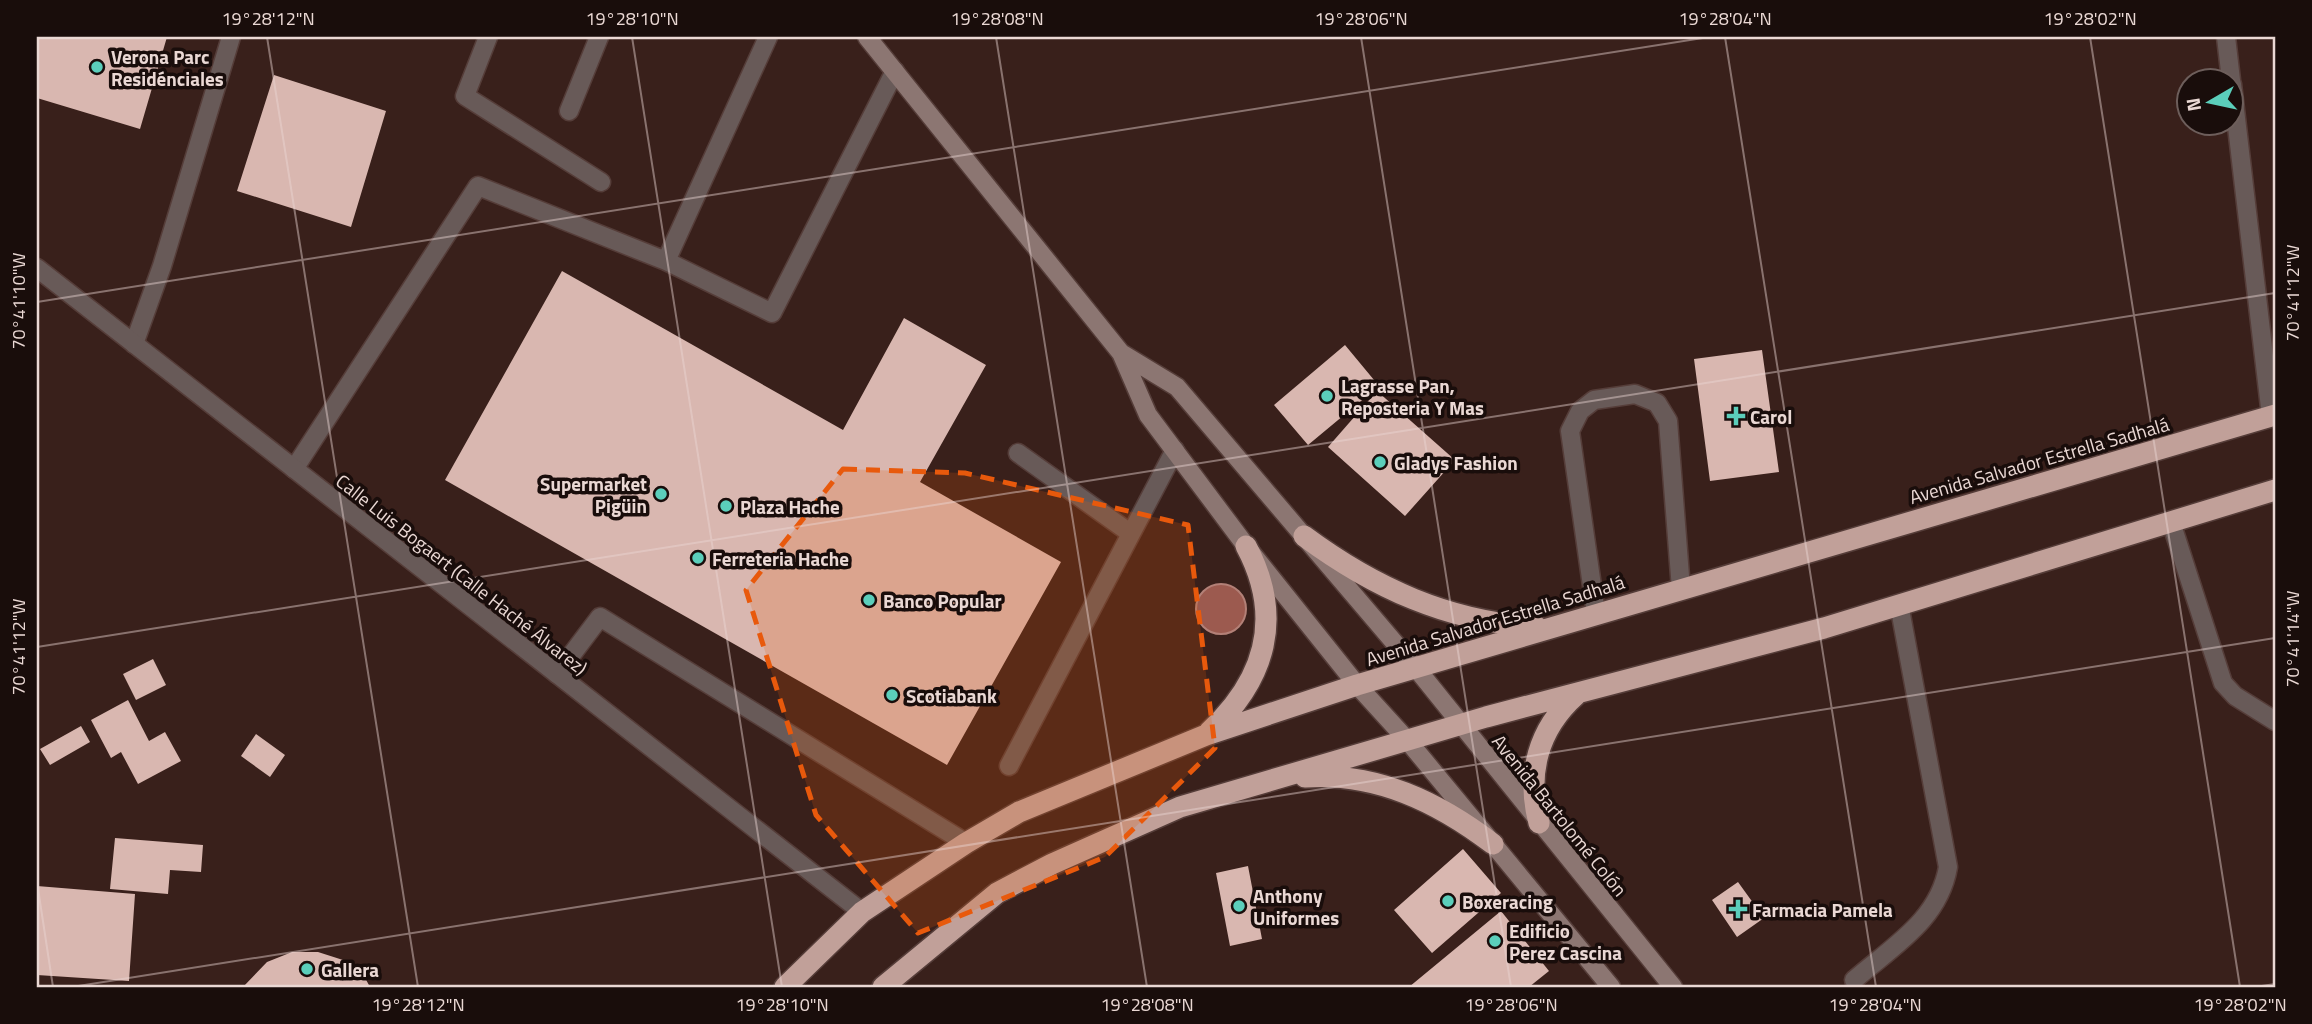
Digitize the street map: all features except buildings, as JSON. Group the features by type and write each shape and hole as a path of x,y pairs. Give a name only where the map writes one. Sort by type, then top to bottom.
{"highway":[{"name":"Avenida Salvador Estrella Sadhalá","path":"785,987 862,912 966,843 1019,812 1206,735 1357,685 2273,416"},
{"path":"883,987 904,967 998,894 1052,864 1181,807 1461,725 1824,628 2275,490"},
{"path":"1304,536 1358,574 1419,603 1483,621 1550,628"},
{"path":"1206,735 1239,701 1260,659 1265,636 1265,601 1257,567 1245,546"},
{"path":"1539,823 1533,788 1537,753 1553,720 1577,695"},
{"path":"1261,783 1316,776 1371,782 1397,789 1448,811 1493,844"}],"main road":[{"path":"867,37 1121,353 1148,415 1245,546 1357,685 1408,741 1611,987"},
{"name":"Avenida Bartolomé Colón","path":"1121,353 1177,387 1416,668 1673,987"}],"street":[{"path":"134,344 162,266 231,37"},
{"path":"488,37 465,96 601,182"},
{"path":"569,111 599,37"},
{"path":"666,261 768,37"},
{"path":"2226,37 2229,66"},
{"path":"294,469 478,186 666,261 772,313 895,71"},
{"path":"2238,136 2273,416"},
{"name":"Calle Luis Bogaert (Calle Haché Álvarez)","path":"37,268 862,912"},
{"path":"1596,614 1570,431 1580,411 1594,400 1635,394 1657,403 1668,421 1681,589"},
{"path":"1009,766 1175,450"},
{"path":"1017,453 1130,533"},
{"path":"2171,522 2223,683 2235,696 2275,721"},
{"path":"1854,980 1934,909 1944,890 1948,867 1899,604"},
{"path":"556,674 600,617 966,843"}],"highlighted area":[{"path":"843,469 965,473 1188,525 1215,748 1105,857 918,933 816,815 746,590"}],"shaded area":[{"path":"1221,584 1239,591 1246,609 1239,627 1221,634 1203,627 1196,609 1203,591"}],"place":[{"name":"Verona Parc Residénciales","path":"97,67"},
{"name":"Lagrasse Pan, Reposteria Y Mas","path":"1327,396"},
{"name":"Carol","path":"1736,416"},
{"name":"Gladys Fashion","path":"1380,462"},
{"name":"Supermarket Pigüin","path":"661,494"},
{"name":"Plaza Hache","path":"726,506"},
{"name":"Ferreteria Hache","path":"698,558"},
{"name":"Banco Popular","path":"869,600"},
{"name":"Scotiabank","path":"892,695"},
{"name":"Boxeracing","path":"1448,901"},
{"name":"Anthony Uniformes","path":"1239,906"},
{"name":"Farmacia Pamela","path":"1738,909"},
{"name":"Edificio Perez Cascina","path":"1495,941"},
{"name":"Gallera","path":"307,969"}]}
